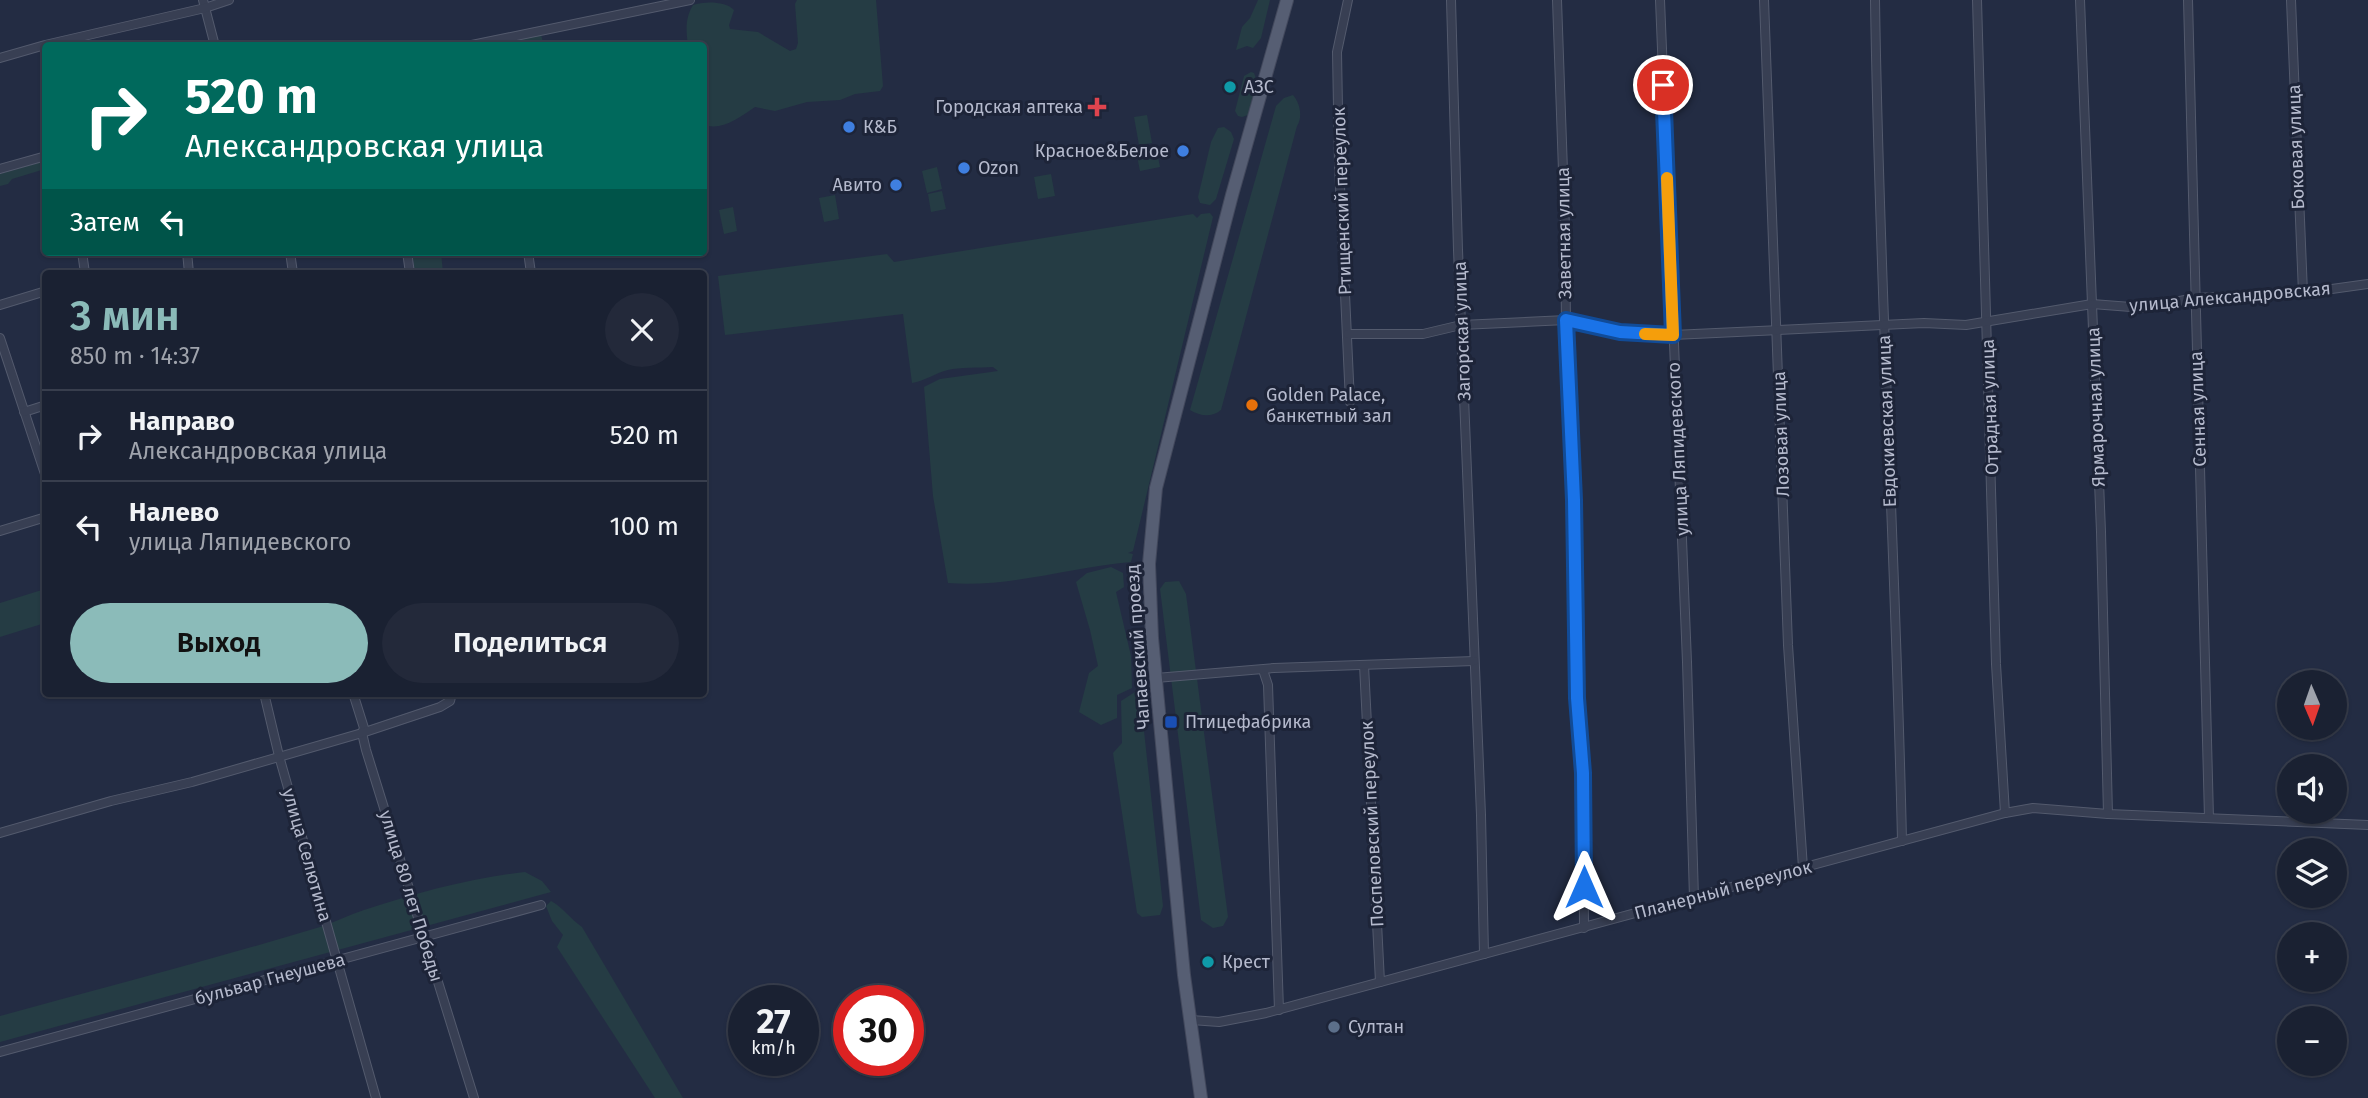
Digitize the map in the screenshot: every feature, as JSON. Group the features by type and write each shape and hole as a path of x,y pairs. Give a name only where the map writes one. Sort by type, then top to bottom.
{"main road":[{"name":"Чапаевский проезд","path":"1201,1098 1184,975 1156,678 1149,564 1156,488 1232,195 1287,0"}],"street":[{"path":"57,42 229,0"},
{"path":"499,42 690,0"},
{"name":"Ртищенский переулок","path":"1348,0 1337,52 1339,164 1350,402"},
{"name":"Загорская улица","path":"1451,0 1484,954"},
{"name":"Заветная улица","path":"1557,0 1575,552 1577,698 1583,773 1584,928"},
{"name":"улица Ляпидевского","path":"1660,0 1694,898"},
{"name":"Лозовая улица","path":"1764,0 1788,645 1803,868"},
{"name":"Евдокиевская улица","path":"1875,0 1878,193 1902,841"},
{"name":"Отрадная улица","path":"1977,0 1996,664 2005,813"},
{"name":"Ярмарочная улица","path":"2080,0 2101,532 2108,814"},
{"name":"Сенная улица","path":"2188,0 2209,818"},
{"name":"Боковая улица","path":"2291,0 2303,293"},
{"path":"204,4 214,42"},
{"path":"0,58 42,46"},
{"path":"0,169 42,157"},
{"name":"улица Александровская","path":"1348,334 1423,334 1461,325 1566,320 1620,332 1673,335 1924,323 1952,326 2092,303 2144,308 2195,298 2303,293 2368,284"},
{"path":"0,305 42,292"},
{"path":"0,338 42,465"},
{"path":"24,412 42,406"},
{"path":"0,531 42,518"},
{"path":"1156,678 1274,668 1474,662"},
{"name":"Поспеловский переулок","path":"1364,665 1380,982"},
{"path":"1263,670 1268,685 1279,1010"},
{"name":"улица Селютина","path":"265,697 279,756 376,1098"},
{"name":"улица 80 лет Победы","path":"355,697 364,728 362,733 474,1098"},
{"path":"0,833 362,733 440,707 450,701 451,697"},
{"name":"Планерный переулок","path":"1191,1020 1219,1022 1279,1010 2005,813 2033,808 2108,814 2368,825"},
{"name":"бульвар Гнеушева","path":"0,1052 541,905"}],"shaded area":[{"path":"797,0 876,0 883,86 880,91 855,94 840,100 807,102 775,111 755,107 725,125 707,125 707,42 688,42 687,20 693,5 726,5 734,10 730,29 758,32 790,51 796,49 798,43"},
{"path":"1258,0 1270,0 1261,38 1253,48 1247,46 1236,50 1242,27 1250,18"},
{"path":"541,35 543,42 500,42"},
{"path":"1251,72 1257,81 1248,115 1242,117 1235,111 1244,76"},
{"path":"1293,95 1299,106 1300,118 1221,410 1209,415 1198,414 1190,410 1276,106 1284,98"},
{"path":"1147,115 1152,143 1139,145 1134,117"},
{"path":"1224,127 1231,132 1234,139 1216,199 1210,205 1200,203 1198,197 1211,142 1218,128"},
{"path":"1156,147 1160,167 1140,171 1136,151"},
{"path":"42,162 42,170 12,179 8,184 0,186 0,174"},
{"path":"937,167 942,189 927,193 922,171"},
{"path":"1051,174 1055,196 1038,199 1034,177"},
{"path":"942,191 946,209 931,212 928,194"},
{"path":"835,195 839,219 824,222 819,198"},
{"path":"733,207 737,231 724,234 719,210"},
{"path":"1210,213 1213,217 1133,551 1128,553 1133,554 1131,562 994,583 948,583 933,496 924,387 940,379 998,371 993,367 953,369 912,383 903,314 725,335 718,276 887,254 894,262 1193,214 1197,218 1201,214"},
{"path":"413,256 441,256 443,270 415,270"},
{"path":"1111,567 1123,573 1124,587 1116,592 1131,656 1132,688 1117,695 1117,718 1101,725 1079,712 1089,673 1098,666 1076,582 1087,573"},
{"path":"1179,581 1186,594 1228,917 1223,926 1213,928 1201,920 1160,589 1165,582"},
{"path":"42,590 42,624 0,637 0,603"},
{"path":"1135,692 1140,694 1163,906 1160,915 1142,917 1137,913 1113,753 1122,743 1121,701"},
{"path":"525,872 542,881 551,892 0,1042 0,1016 280,939 424,892"},
{"path":"551,901 582,927 683,1098 655,1098 557,947 563,935 552,921 546,906"}],"slow traffic":[{"path":"1645,334 1673,335 1667,178"}],"place":[{"name":"АЗС","path":"1230,87"},
{"name":"Городская аптека","path":"1097,107"},
{"name":"К&Б","path":"849,127"},
{"name":"Красное&Белое","path":"1183,151"},
{"name":"Ozon","path":"964,168"},
{"name":"Авито","path":"896,185"},
{"name":"Golden Palace, банкетный зал","path":"1252,405"},
{"name":"Птицефабрика","path":"1171,722"},
{"name":"Крест","path":"1208,962"},
{"name":"Султан","path":"1334,1027"}],"route":[{"path":"1584,887 1583,773 1577,698 1574,500 1566,320 1620,332 1673,335 1663,85"}]}
